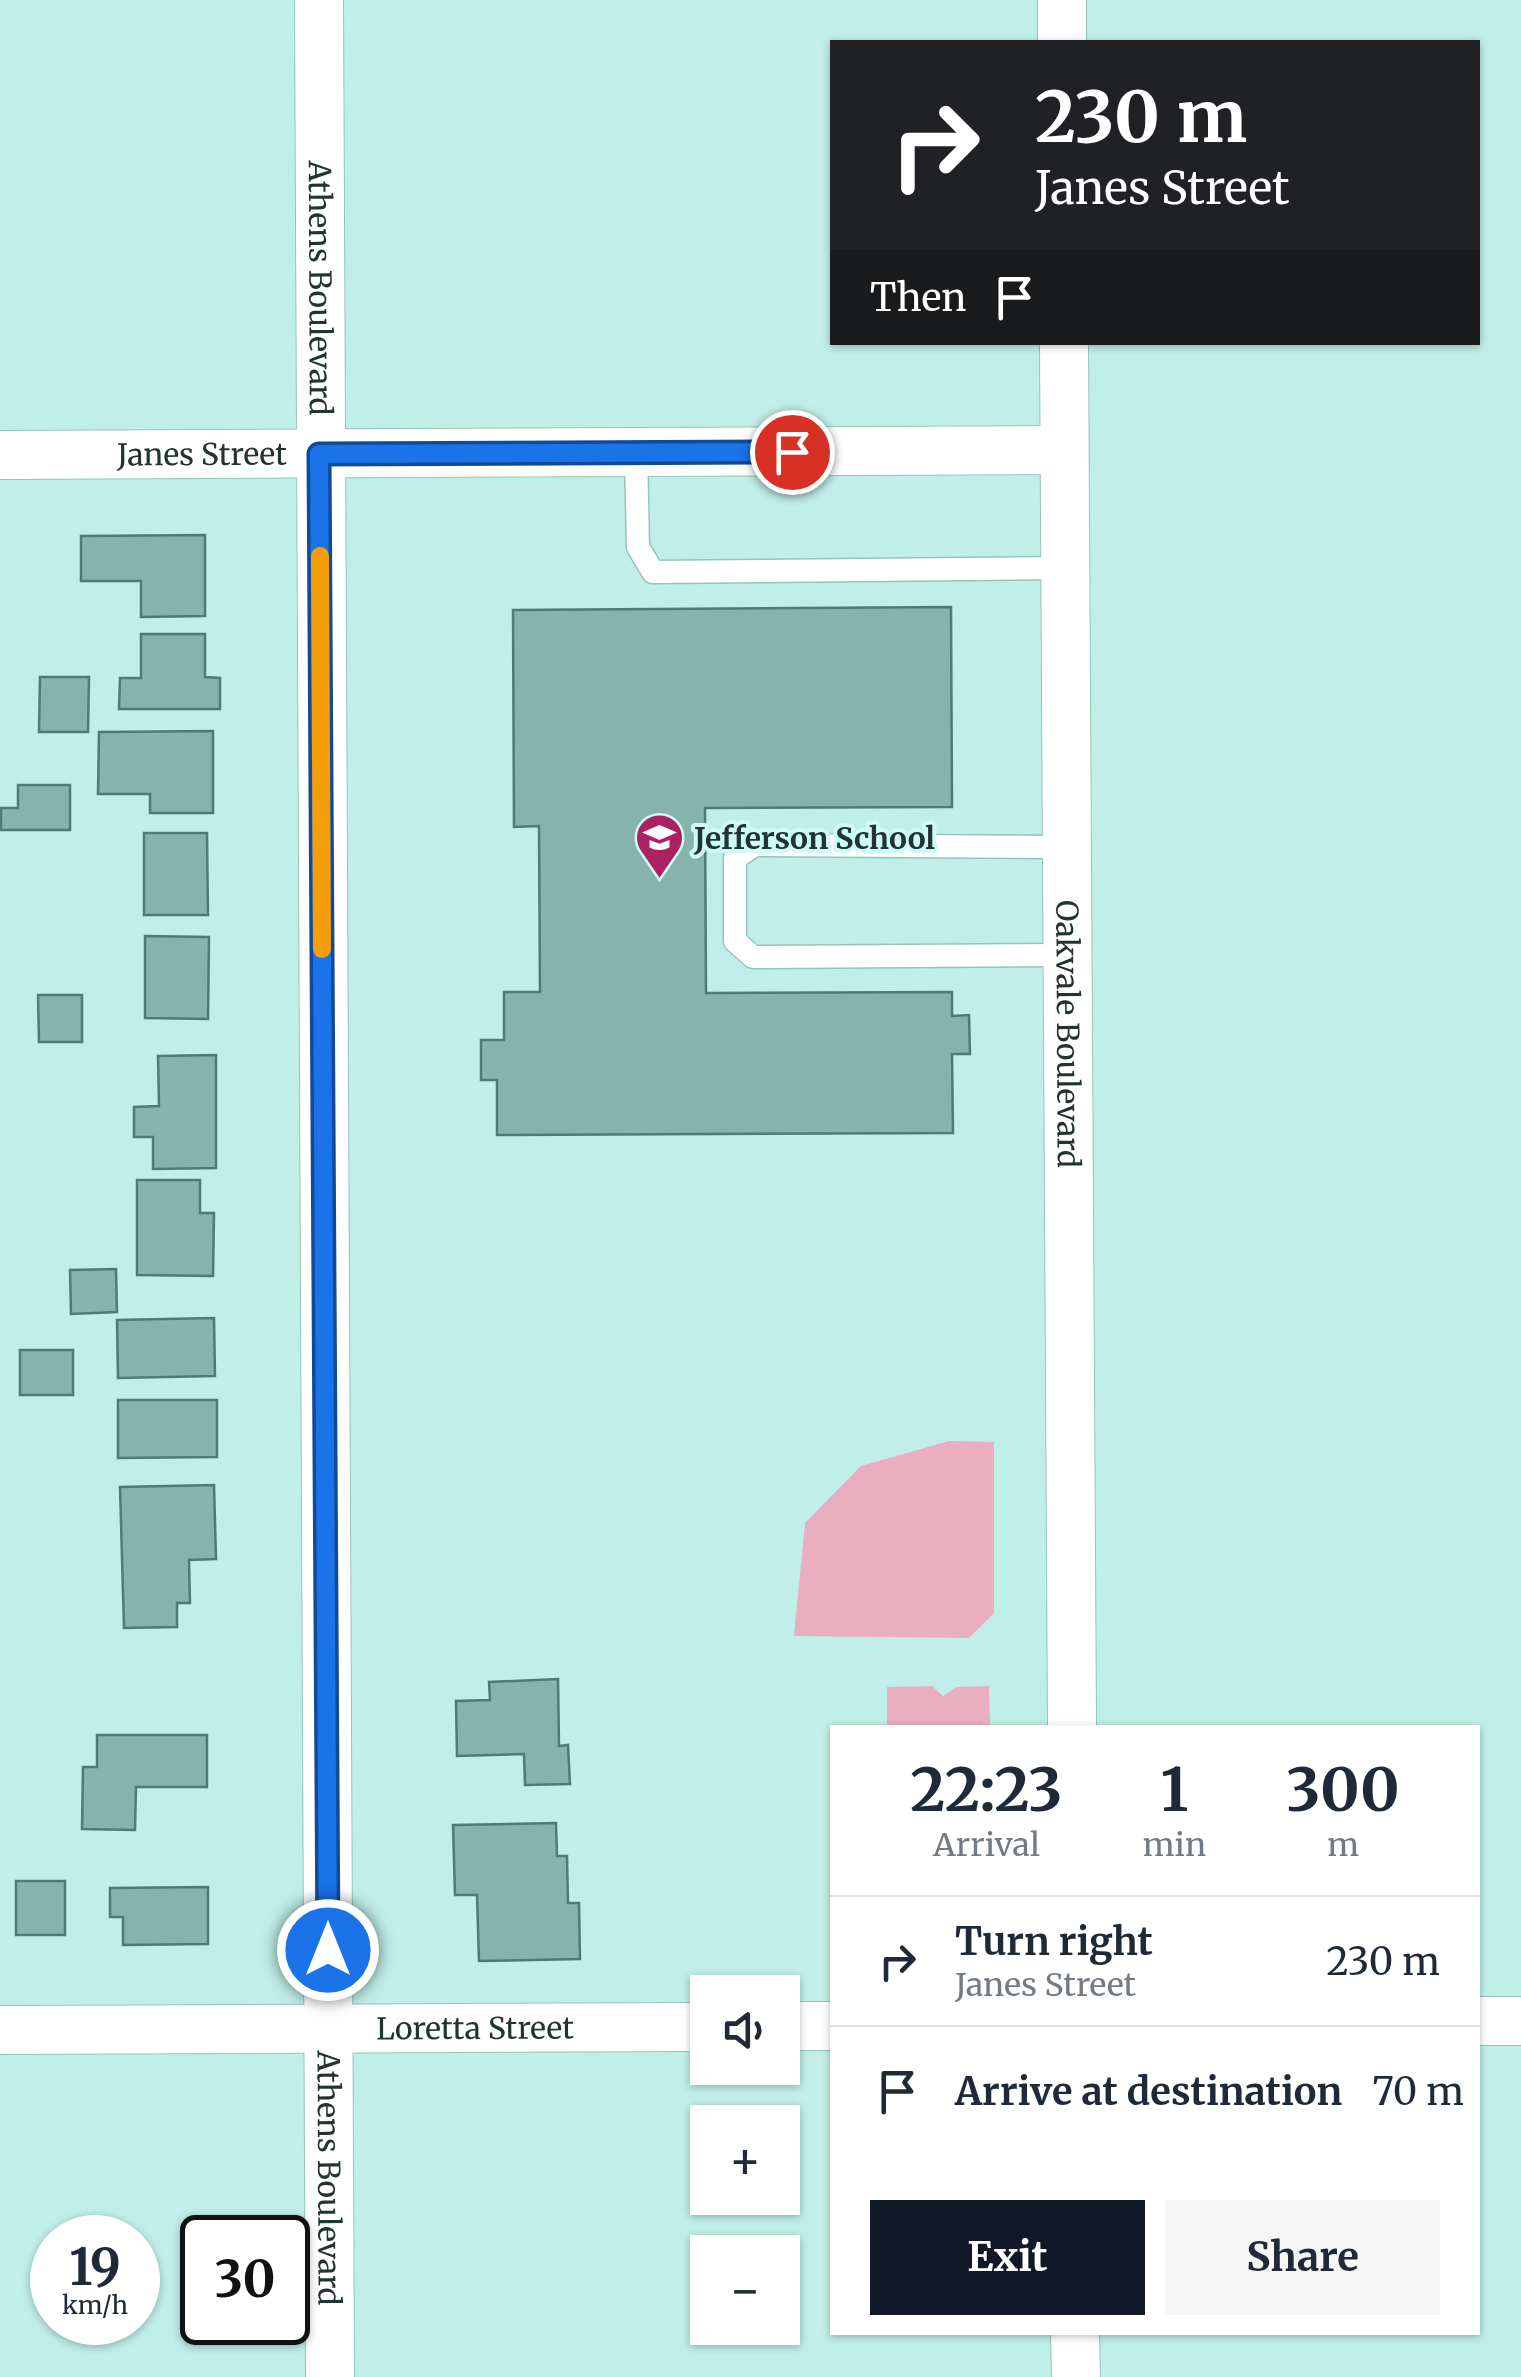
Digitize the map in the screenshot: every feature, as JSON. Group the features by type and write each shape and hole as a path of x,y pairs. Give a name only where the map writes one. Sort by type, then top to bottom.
{"street":[{"name":"Athens Boulevard","path":"319,0 330,2377"},
{"path":"1062,0 1062,40"},
{"name":"Oakvale Boulevard","path":"1064,345 1072,1725"},
{"name":"Janes Street","path":"0,455 1064,450"},
{"path":"1480,2021 1521,2021"},
{"path":"800,2026 830,2026"},
{"name":"Loretta Street","path":"0,2030 690,2027"},
{"path":"1076,2335 1076,2377"}],"lane":[{"path":"636,452 638,547 653,572 1065,568"},
{"path":"1067,848 755,845 735,858 735,941 753,957 1068,955"}],"shaded area":[{"path":"949,1441 994,1442 994,1613 969,1638 794,1636 805,1523 861,1466"},
{"path":"932,1686 943,1696 957,1687 989,1686 990,1725 887,1725 887,1687"}],"building":[{"path":"205,535 205,616 141,617 141,581 81,581 81,536"},
{"path":"951,607 952,807 705,808 706,993 952,992 952,1016 969,1015 970,1054 952,1054 953,1133 497,1135 497,1080 481,1080 481,1040 504,1040 504,992 540,992 539,826 514,827 513,610"},
{"path":"141,634 205,634 205,677 220,678 220,709 119,709 120,678 141,678"},
{"path":"40,677 89,677 88,732 39,732"},
{"path":"213,731 213,813 150,813 150,794 98,794 99,732"},
{"path":"18,785 70,785 70,830 1,830 1,808 18,808"},
{"path":"144,833 207,833 208,915 144,915"},
{"path":"145,936 209,937 208,1019 145,1018"},
{"path":"38,995 82,995 82,1042 39,1042"},
{"path":"216,1055 216,1168 153,1169 153,1137 134,1137 134,1107 159,1106 158,1056"},
{"path":"137,1180 200,1180 200,1213 214,1213 213,1276 137,1275"},
{"path":"116,1269 117,1312 71,1314 70,1270"},
{"path":"214,1318 215,1376 118,1378 117,1320"},
{"path":"20,1350 73,1350 73,1395 20,1395"},
{"path":"118,1400 217,1400 217,1457 118,1458"},
{"path":"214,1485 216,1559 189,1560 190,1603 177,1603 177,1627 124,1628 120,1487"},
{"path":"558,1679 559,1746 568,1745 570,1784 525,1785 524,1754 457,1756 456,1701 490,1700 489,1682"},
{"path":"97,1735 207,1735 207,1787 136,1787 135,1830 82,1829 83,1767 97,1767"},
{"path":"556,1823 557,1856 567,1856 568,1903 579,1903 580,1959 479,1961 477,1895 455,1895 453,1825"},
{"path":"16,1881 65,1881 65,1935 16,1935"},
{"path":"208,1887 208,1944 123,1945 123,1917 110,1917 110,1888"}],"slow traffic":[{"path":"320,556 322,949"}],"place":[{"name":"Jefferson School","path":"659,880"}],"route":[{"path":"328,1950 319,454 792,452"}]}
